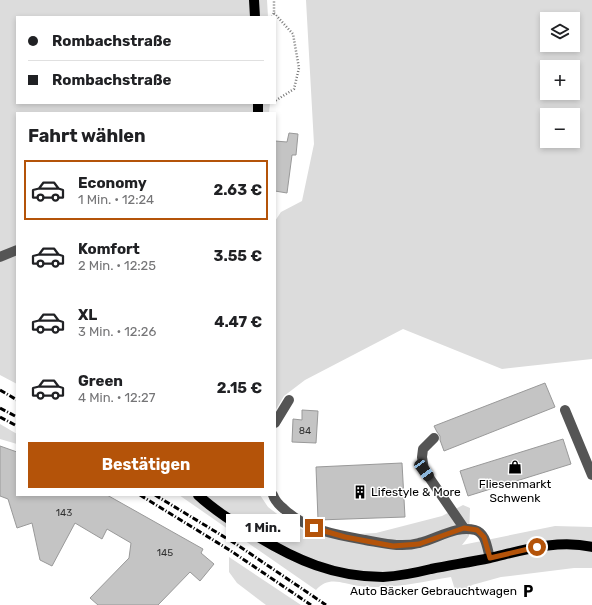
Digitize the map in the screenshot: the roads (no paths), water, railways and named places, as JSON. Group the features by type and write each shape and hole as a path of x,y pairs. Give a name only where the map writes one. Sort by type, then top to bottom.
{"main road":[{"path":"254,0 255,16"},
{"path":"199,496 226,517 272,546 306,563 330,570 356,575 384,577 411,573 490,558 537,547 561,544 581,544 592,547"}],"street":[{"path":"0,257 16,250"},
{"path":"276,421 289,400"},
{"path":"565,410 592,475"},
{"path":"434,438 423,449 422,457 424,470 464,528"},
{"path":"273,496 275,501 294,518 314,528 345,537 393,546 419,544 464,528 477,530 484,537 490,558"}],"railway":[{"path":"0,390 16,399"},
{"path":"0,408 16,416"},
{"path":"0,417 16,425"},
{"path":"142,496 231,551 311,605"},
{"path":"157,496 236,544 326,605"}],"place":[{"name":"Fliesenmarkt Schwenk","path":"515,467"},
{"name":"Lifestyle & More","path":"360,492"},
{"name":"Auto Bäcker Gebrauchtwagen","path":"528,591"}]}
